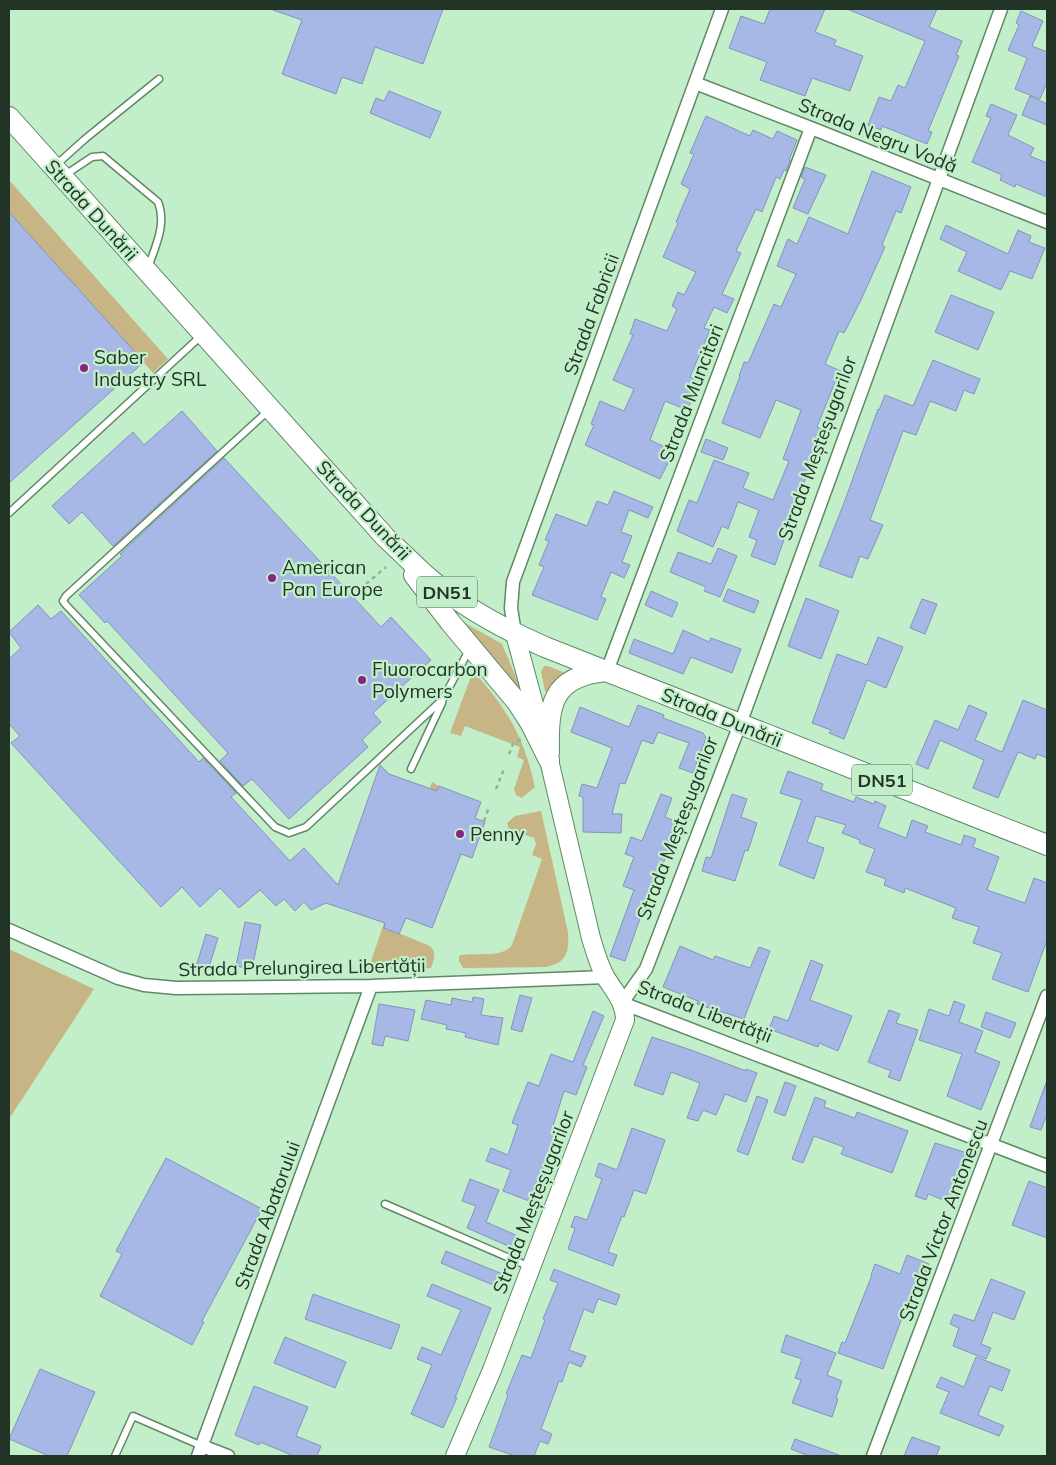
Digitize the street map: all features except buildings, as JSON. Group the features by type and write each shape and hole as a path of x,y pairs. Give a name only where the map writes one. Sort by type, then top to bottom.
{"main road":[{"name":"Strada Dunării","path":"9,117 386,538 447,592 486,618 516,634 1047,845"},
{"path":"386,538 524,713 549,760"},
{"path":"549,760 549,716 556,696 569,683 578,678 588,674 607,671"}],"street":[{"name":"Strada Fabricii","path":"516,634 511,608 513,582 722,9"},
{"name":"Strada Meșteșugarilor","path":"456,1456 492,1370 624,1026 625,1013 622,1003 646,970 740,724 1001,9"},
{"name":"Strada Negru Vodă","path":"695,83 1047,222"},
{"name":"Strada Muncitori","path":"607,671 811,128"},
{"name":"Strada Libertății","path":"516,634 549,760 591,938 598,961 606,978 622,1003 1047,1166"},
{"name":"Strada Prelungirea Libertății","path":"9,930 118,978 144,985 176,988 371,986 606,978"},
{"name":"Strada Abatorului","path":"200,1451 371,986"},
{"name":"Strada Victor Antonescu","path":"872,1456 992,1145 1047,996"},
{"path":"200,1451 228,1456"}],"lane":[{"path":"58,172 85,139 159,79"},
{"path":"58,172 92,157 103,156 158,202 163,212 160,233 147,272"},
{"path":"9,513 203,334"},
{"path":"270,410 66,596 63,601 275,827 289,833 306,827 443,700"},
{"path":"411,769 443,700 471,647"},
{"path":"385,1204 530,1267"},
{"path":"115,1456 132,1416 200,1451"}],"path":[{"path":"366,584 386,567"},
{"path":"509,754 513,744 525,737"},
{"path":"496,789 504,768"},
{"path":"484,821 489,807"}],"shaded area":[{"path":"9,180 168,359 153,373 9,212"},
{"path":"458,619 502,644 523,694"},
{"path":"544,666 565,673 548,693 545,691 541,672"},
{"path":"473,671 505,711 520,738 535,787 522,798 516,795 514,789 524,760 517,757 520,747 465,726 461,736 450,733"},
{"path":"432,782 439,786 384,927 430,946 434,953 431,968 368,970"},
{"path":"541,811 568,932 566,955 559,962 546,967 463,968 459,961 459,956 461,955 495,954 508,949 512,945 542,859 532,855 536,844 534,838 509,829 507,823 515,816"},
{"path":"9,949 94,989 9,1119"}],"place":[{"name":"Saber Industry SRL","path":"84,368"},
{"name":"American Pan Europe","path":"272,578"},
{"name":"Fluorocarbon Polymers","path":"362,680"},
{"name":"Penny","path":"460,834"}]}
